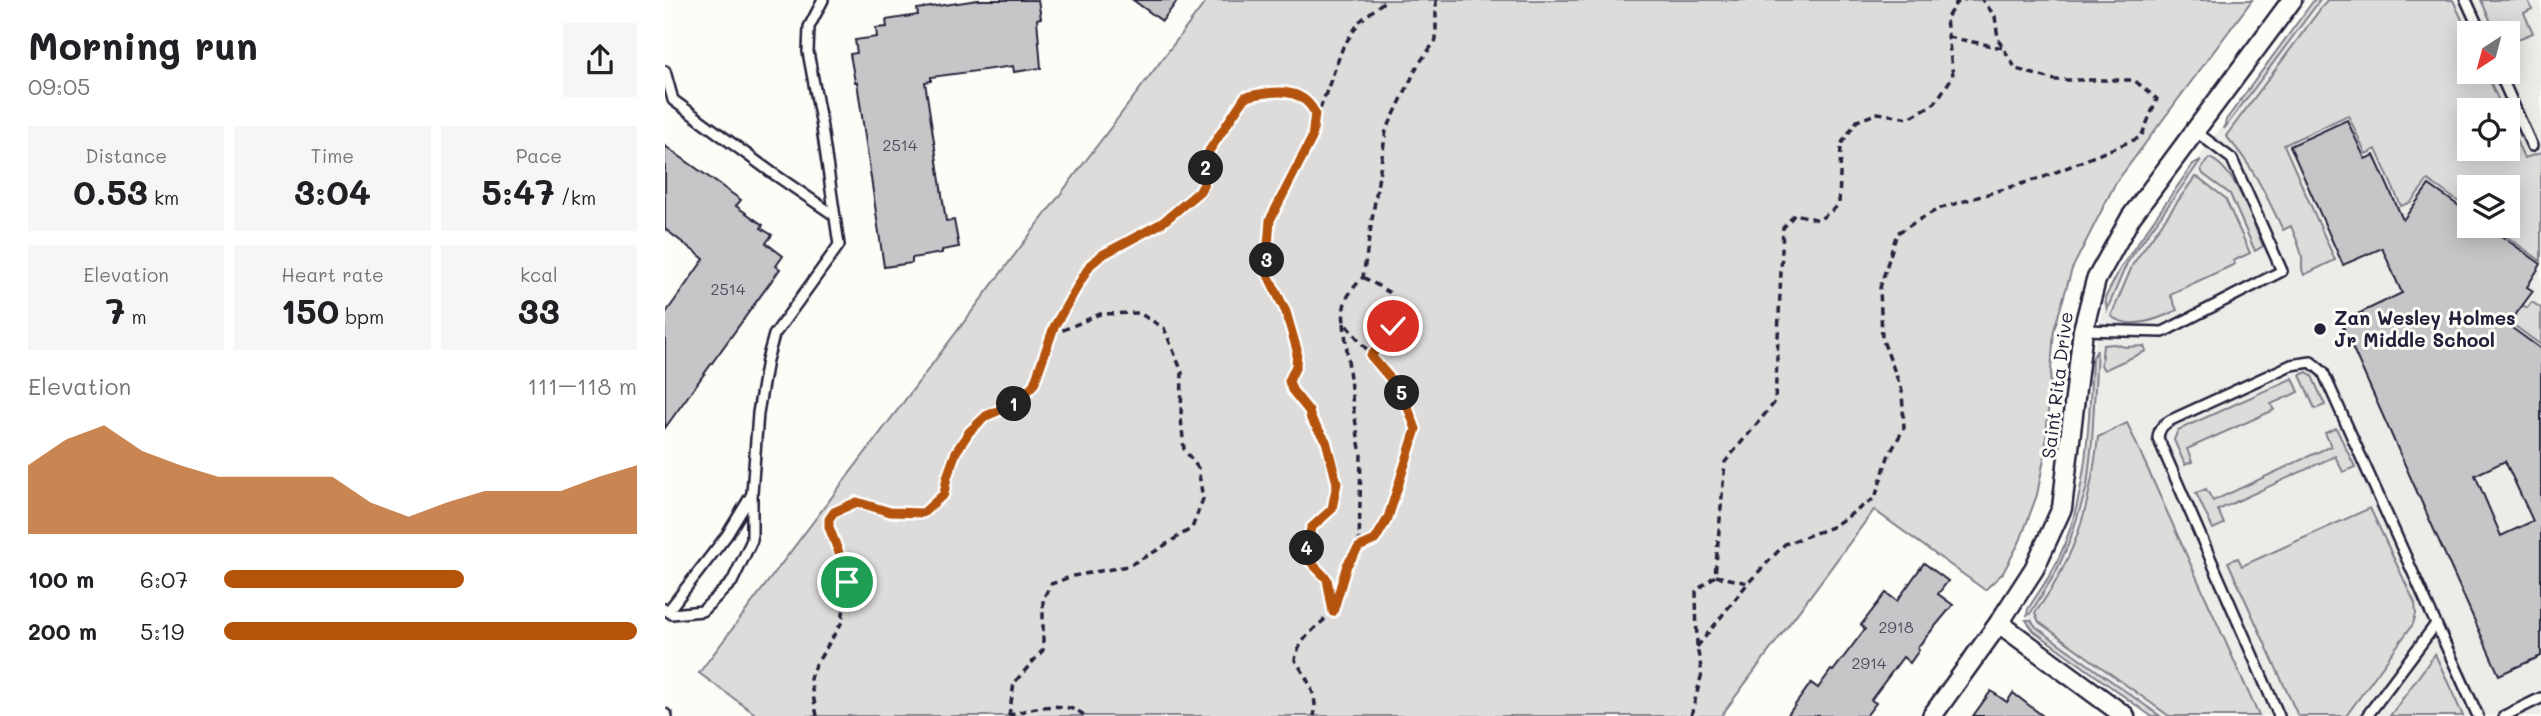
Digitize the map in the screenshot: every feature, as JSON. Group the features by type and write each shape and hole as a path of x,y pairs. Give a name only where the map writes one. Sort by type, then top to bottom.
{"street":[{"name":"Saint Rita Drive","path":"1932,716 2034,569 2062,508 2083,330 2096,280 2131,217 2292,0"},
{"path":"1999,623 2125,716"}],"lane":[{"path":"753,493 727,535 667,610 672,614 702,611 732,582 752,540 758,413 774,335 839,245 808,52 809,27 822,0"},
{"path":"2466,0 2476,21"},
{"path":"665,71 673,100 771,173 834,215"},
{"path":"2504,84 2532,146"},
{"path":"2083,330 2163,332 2282,271 2232,159 2195,131"},
{"path":"2279,716 2159,445 2159,430 2164,424 2291,365 2312,362 2323,372 2478,716"},
{"path":"2367,716 2436,624"},
{"path":"2504,716 2541,698"}],"path":[{"path":"1333,612 1327,579 1305,556 1311,528 1332,509 1337,483 1326,441 1311,419 1309,411 1292,390 1289,381 1296,366 1297,350 1286,312 1266,271 1270,220 1312,138 1315,122 1343,47 1360,21 1386,0"},
{"path":"1314,716 1316,707 1307,676 1295,660 1297,649 1302,640 1333,612 1347,565 1359,547 1361,455 1342,307 1351,290 1363,277 1386,131 1418,65 1436,40 1436,0"},
{"path":"1691,716 1702,673 1697,647 1696,591 1715,576 1725,462 1775,402 1783,228 1795,214 1819,220 1839,205 1841,144 1857,121 1878,113 1909,118 1935,103 1953,76 1946,19 1957,3 1965,0"},
{"path":"1697,647 1748,583 1785,544 1832,527 1875,498 1888,457 1904,428 1902,391 1882,338 1880,288 1897,233 1938,209 2044,177 2141,137 2157,99 2134,80 2055,79 2016,69 1998,39 1995,16 1982,0"},
{"path":"1948,37 2003,48"},
{"path":"817,716 810,679 812,671 842,622 847,582 844,566 831,535 829,519 841,507 857,502 890,512 923,513 944,494 956,452 969,432 986,416 1016,403 1034,384 1054,327 1083,281 1085,272 1096,259 1162,223 1200,191 1204,184 1209,151 1245,97 1274,90 1298,95 1311,105 1315,122"},
{"path":"1363,277 1392,293 1393,326 1371,356"},
{"path":"1008,716 1014,683 1043,650 1043,599 1051,584 1073,576 1128,566 1154,552 1192,528 1203,499 1198,468 1184,449 1181,418 1182,372 1164,328 1139,313 1100,314 1052,335"},
{"path":"1344,321 1402,392 1416,429 1388,518 1375,540 1359,547"},
{"path":"1715,576 1748,583"},
{"path":"1008,716 1024,710 1066,707 1074,708 1085,716"}],"shaded area":[{"path":"1207,0 2252,0 2115,184 2072,269 2054,330 2045,454 2037,495 2020,541 2003,573 1985,590 1874,510 1721,716 758,716 699,673"},
{"path":"2314,0 2320,0 2224,129 2226,120"},
{"name":"Zan Wesley Holmes Jr Middle School","path":"2315,0 2541,0 2541,716 2151,716 2034,631 2026,620 2028,609 2060,553 2083,487 2092,359 2105,298 2139,238"},
{"path":"2327,0 2453,0 2463,21 2457,21 2457,84 2491,84 2498,98 2457,98 2457,161 2520,161 2520,149 2524,158 2541,153 2541,261 2509,238 2520,238 2520,175 2457,175 2457,201 2428,180 2411,202 2401,206 2376,149 2366,154 2348,115 2284,145 2335,260 2304,275 2301,253 2291,226 2283,230 2251,169 2226,136"},
{"path":"2481,0 2528,0 2532,9 2524,13 2533,33 2520,38 2520,21 2491,21"},
{"path":"2209,158 2227,172 2242,196 2263,246 2255,251 2230,194 2203,174 2201,169"},
{"path":"2201,160 2127,263 2107,310 2105,298 2121,267 2193,164"},
{"path":"2195,177 2225,198 2250,253 2233,261 2235,264 2170,294 2177,310 2144,322 2126,323 2118,320 2111,316 2133,264"},
{"path":"2486,279 2527,308 2532,302 2541,308 2541,345 2474,296"},
{"path":"2103,345 2125,347 2144,346 2146,351 2104,370 2101,365"},
{"path":"2097,350 2087,487 2069,543 2056,572 2027,615 2057,562 2075,513 2088,437 2092,359"},
{"path":"2307,372 2312,376 2325,405 2315,409 2300,375"},
{"path":"2293,378 2299,392 2271,404 2274,410 2187,449 2192,462 2185,465 2174,440 2178,430"},
{"path":"2127,423 2259,716 2169,716 2039,622 2035,613 2061,571 2086,508 2098,437"},
{"path":"2336,428 2355,467 2343,472 2335,456 2218,510 2224,524 2213,529 2196,493 2206,489 2213,501 2331,446 2325,433"},
{"path":"2370,508 2415,603 2413,624 2346,716 2298,716 2228,562 2238,558 2242,566"},
{"path":"2026,620 2031,620 2036,627 2160,716 2151,716 2034,631"},
{"path":"2435,654 2463,716 2390,716"}],"building":[{"path":"978,0 1038,0 1041,18 1037,19 1041,68 1014,72 1013,66 931,77 931,81 925,82 946,221 954,220 959,247 912,258 912,263 884,267 857,82 850,54 857,53 855,40 877,37 876,28 887,27 886,20 918,15 917,9"},
{"path":"1133,0 1178,0 1162,21"},
{"path":"2347,120 2365,159 2374,155 2403,220 2429,185 2457,205 2457,238 2504,238 2541,264 2527,287 2533,291 2508,325 2541,349 2541,656 2499,675 2341,322 2402,293 2382,248 2343,265 2290,146","holes":["2505,461 2533,521 2501,536 2475,475"]},
{"path":"665,146 741,200 736,206 763,225 761,228 772,235 766,243 783,256 776,266 780,269 665,428 665,314 704,259 665,229"},
{"path":"1924,563 1948,581 1938,594 1953,605 1917,648 1919,650 1910,663 1903,657 1871,700 1876,703 1866,716 1787,716 1811,683 1818,688 1831,670 1833,671 1865,629 1861,625 1886,593 1897,601"},
{"path":"1991,691 2007,702 2013,693 2043,716 1973,716"}],"place":[{"name":"Zan Wesley Holmes Jr Middle School","path":"2320,329"}],"route":[{"path":"847,582 847,574 829,527 829,519 834,512 857,502 890,512 923,513 939,500 944,494 947,477 964,438 979,421 993,411 1016,403 1034,384 1054,327 1090,265 1102,255 1162,223 1200,191 1204,184 1209,151 1245,97 1274,90 1290,93 1305,100 1315,113 1312,138 1270,220 1271,238 1266,271 1286,312 1297,350 1296,366 1289,381 1292,390 1309,411 1311,419 1326,441 1337,483 1332,509 1311,528 1305,556 1327,579 1333,612 1347,565 1359,547 1375,540 1388,518 1416,429 1402,392 1371,356 1393,326"}]}
